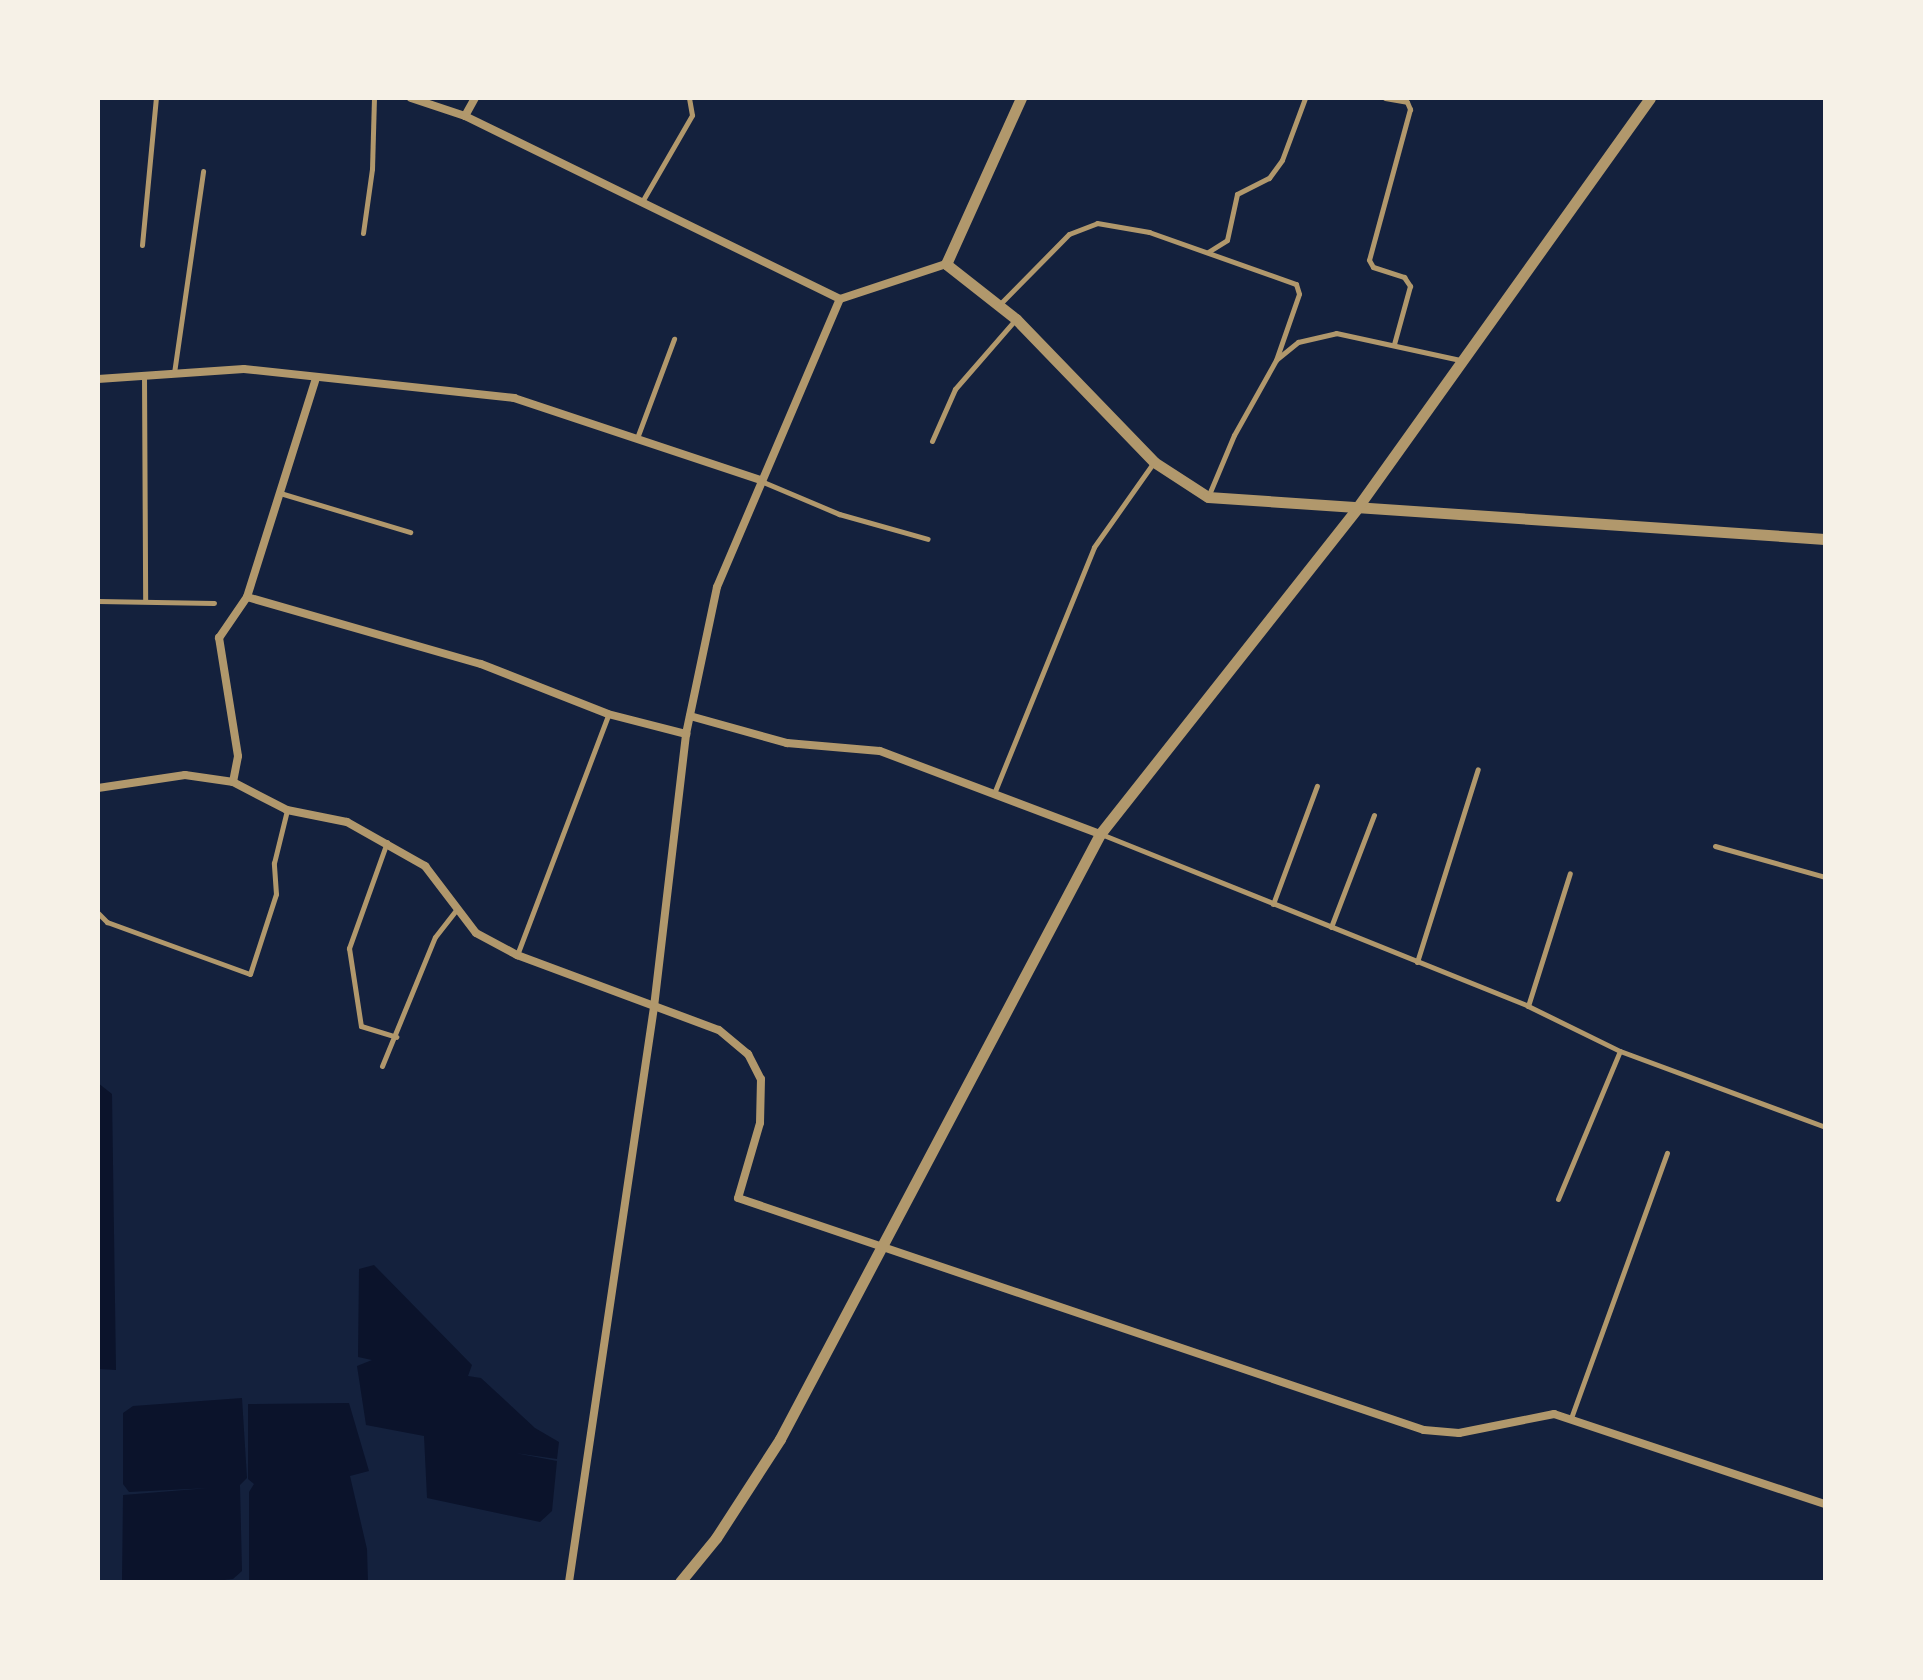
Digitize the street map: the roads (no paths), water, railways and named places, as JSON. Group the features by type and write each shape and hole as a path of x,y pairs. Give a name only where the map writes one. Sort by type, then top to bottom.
{"street":[{"path":"411,98 465,116 643,200 840,299 946,264 1021,98"},
{"path":"465,116 475,98"},
{"path":"680,1582 716,1538 780,1439 1100,834 1357,508 1650,98"},
{"path":"946,264 1016,319 1154,462 1208,497 1825,539"},
{"path":"569,1582 654,1007 686,734 717,587 760,480 840,299"},
{"path":"98,379 244,369 514,398 760,480"},
{"path":"233,782 238,756 219,638 247,597 316,378"},
{"path":"247,597 481,664 608,714 686,734"},
{"path":"690,716 787,743 880,751 995,791 1100,834"},
{"path":"98,788 185,775 233,782 287,810 347,822 387,841 425,866 476,933 517,955 719,1030 748,1054 761,1079 760,1123 738,1198 1424,1430 1459,1433 1520,1417 1554,1414 1825,1504"}],"lane":[{"path":"142,245 156,98"},
{"path":"363,233 372,169 374,98"},
{"path":"643,200 692,115 689,98"},
{"path":"1207,252 1227,240 1237,194 1269,178 1282,160 1305,98"},
{"path":"1385,98 1407,102 1410,109 1369,260 1373,267 1404,277 1410,286 1394,344"},
{"path":"174,374 203,171"},
{"path":"998,307 1045,255 1083,226 1097,223 1149,232 1296,284 1299,294 1276,360 1234,435 1208,497"},
{"path":"932,441 955,389 1016,319"},
{"path":"1276,360 1316,334 1394,344 1463,360"},
{"path":"637,438 674,339"},
{"path":"144,376 145,601"},
{"path":"995,791 1094,547 1154,462"},
{"path":"760,480 839,514 928,539"},
{"path":"280,493 410,532"},
{"path":"98,601 214,603"},
{"path":"517,955 608,714"},
{"path":"1417,962 1478,769"},
{"path":"1273,904 1317,786"},
{"path":"98,913 107,922 250,974 276,894 274,863 287,810"},
{"path":"1331,927 1374,815"},
{"path":"1100,834 1528,1006 1620,1051 1825,1127"},
{"path":"387,841 349,948 361,1026 396,1037"},
{"path":"1715,846 1824,875"},
{"path":"1528,1006 1570,873"},
{"path":"382,1066 435,937 457,908"},
{"path":"1558,1199 1620,1051"},
{"path":"1571,1418 1667,1153"}],"water":[{"path":"98,1083 112,1094 116,1370 98,1369"},
{"path":"374,1265 472,1365 468,1376 481,1378 535,1428 559,1442 557,1459 515,1453 557,1461 552,1511 540,1522 427,1498 424,1436 366,1425 357,1366 372,1360 358,1357 359,1269"},
{"path":"242,1398 247,1478 240,1485 242,1571 233,1579 207,1582 122,1582 123,1495 209,1488 129,1492 123,1484 123,1413 133,1406"},
{"path":"349,1403 369,1471 350,1476 367,1549 368,1582 249,1580 249,1492 254,1484 248,1479 248,1404"}]}
